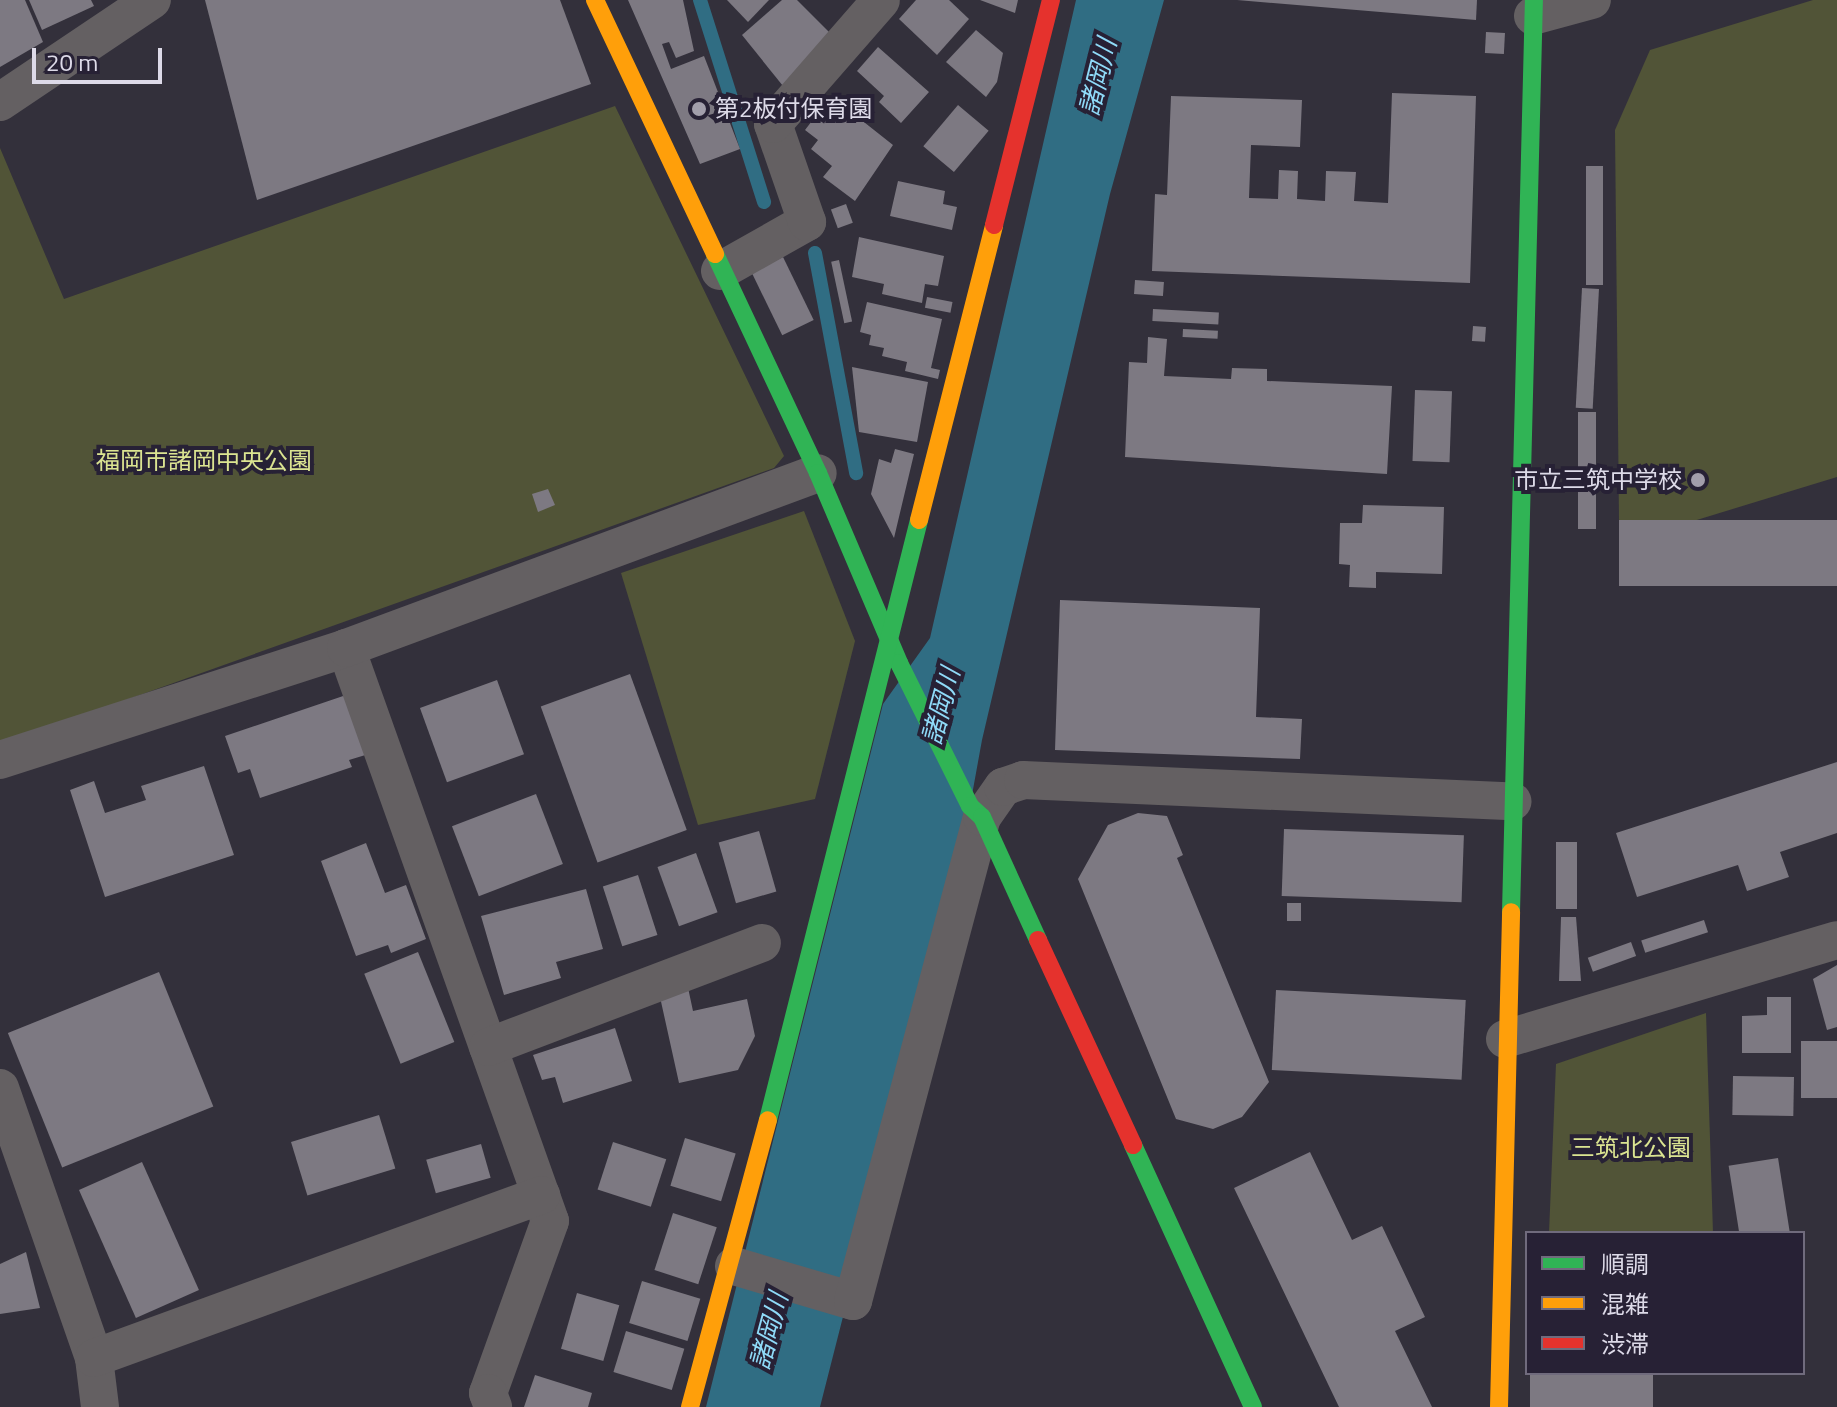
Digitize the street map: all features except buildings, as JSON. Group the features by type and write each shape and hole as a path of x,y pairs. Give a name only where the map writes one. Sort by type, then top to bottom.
{"street":[{"path":"0,102 152,0"},
{"path":"595,0 720,271 818,473 899,663 976,812 1253,1407"},
{"path":"720,271 807,222 773,124 881,0"},
{"path":"690,1407 731,1265 1051,0"},
{"path":"1499,1407 1505,1039 1534,8 1592,0"},
{"path":"0,760 346,648 818,473"},
{"path":"346,648 550,1221 488,1393 493,1407"},
{"path":"734,1266 853,1301 976,812 1003,787 1023,780 1513,801"},
{"path":"1505,1039 1837,940"},
{"path":"488,1047 762,943"},
{"path":"0,1088 94,1358 100,1407"},
{"path":"94,1358 541,1195"}],"green space":[{"path":"1813,0 1837,0 1837,477 1625,542 1619,519 1615,130 1650,50"},
{"name":"福岡市諸岡中央公園","path":"615,106 784,456 774,468 0,745 0,148 64,299"},
{"path":"804,511 855,641 815,799 698,825 621,573"},
{"name":"三筑北公園","path":"1706,1013 1713,1231 1549,1231 1556,1064"}],"water":[{"name":"諸岡川","path":"1076,0 1164,0 1110,194 982,740 962,850 820,1407 706,1407 883,704 930,638"}],"waterway":[{"path":"700,0 764,202"},
{"path":"815,253 856,473"}],"traffic: fast":[{"path":"1511,912 1534,0"},
{"path":"715,254 818,473 899,663 970,806 982,817 1038,940"},
{"path":"768,1120 919,520"},
{"path":"1133,1145 1253,1407"}],"traffic: slow":[{"path":"595,0 715,254"},
{"path":"919,520 994,225"},
{"path":"1499,1407 1511,912"},
{"path":"690,1407 768,1120"}],"traffic: jam":[{"path":"994,225 1051,0"},
{"path":"1038,940 1133,1145"}],"place":[{"name":"第2板付保育園","path":"699,109"},
{"name":"市立三筑中学校","path":"1698,480"}]}
